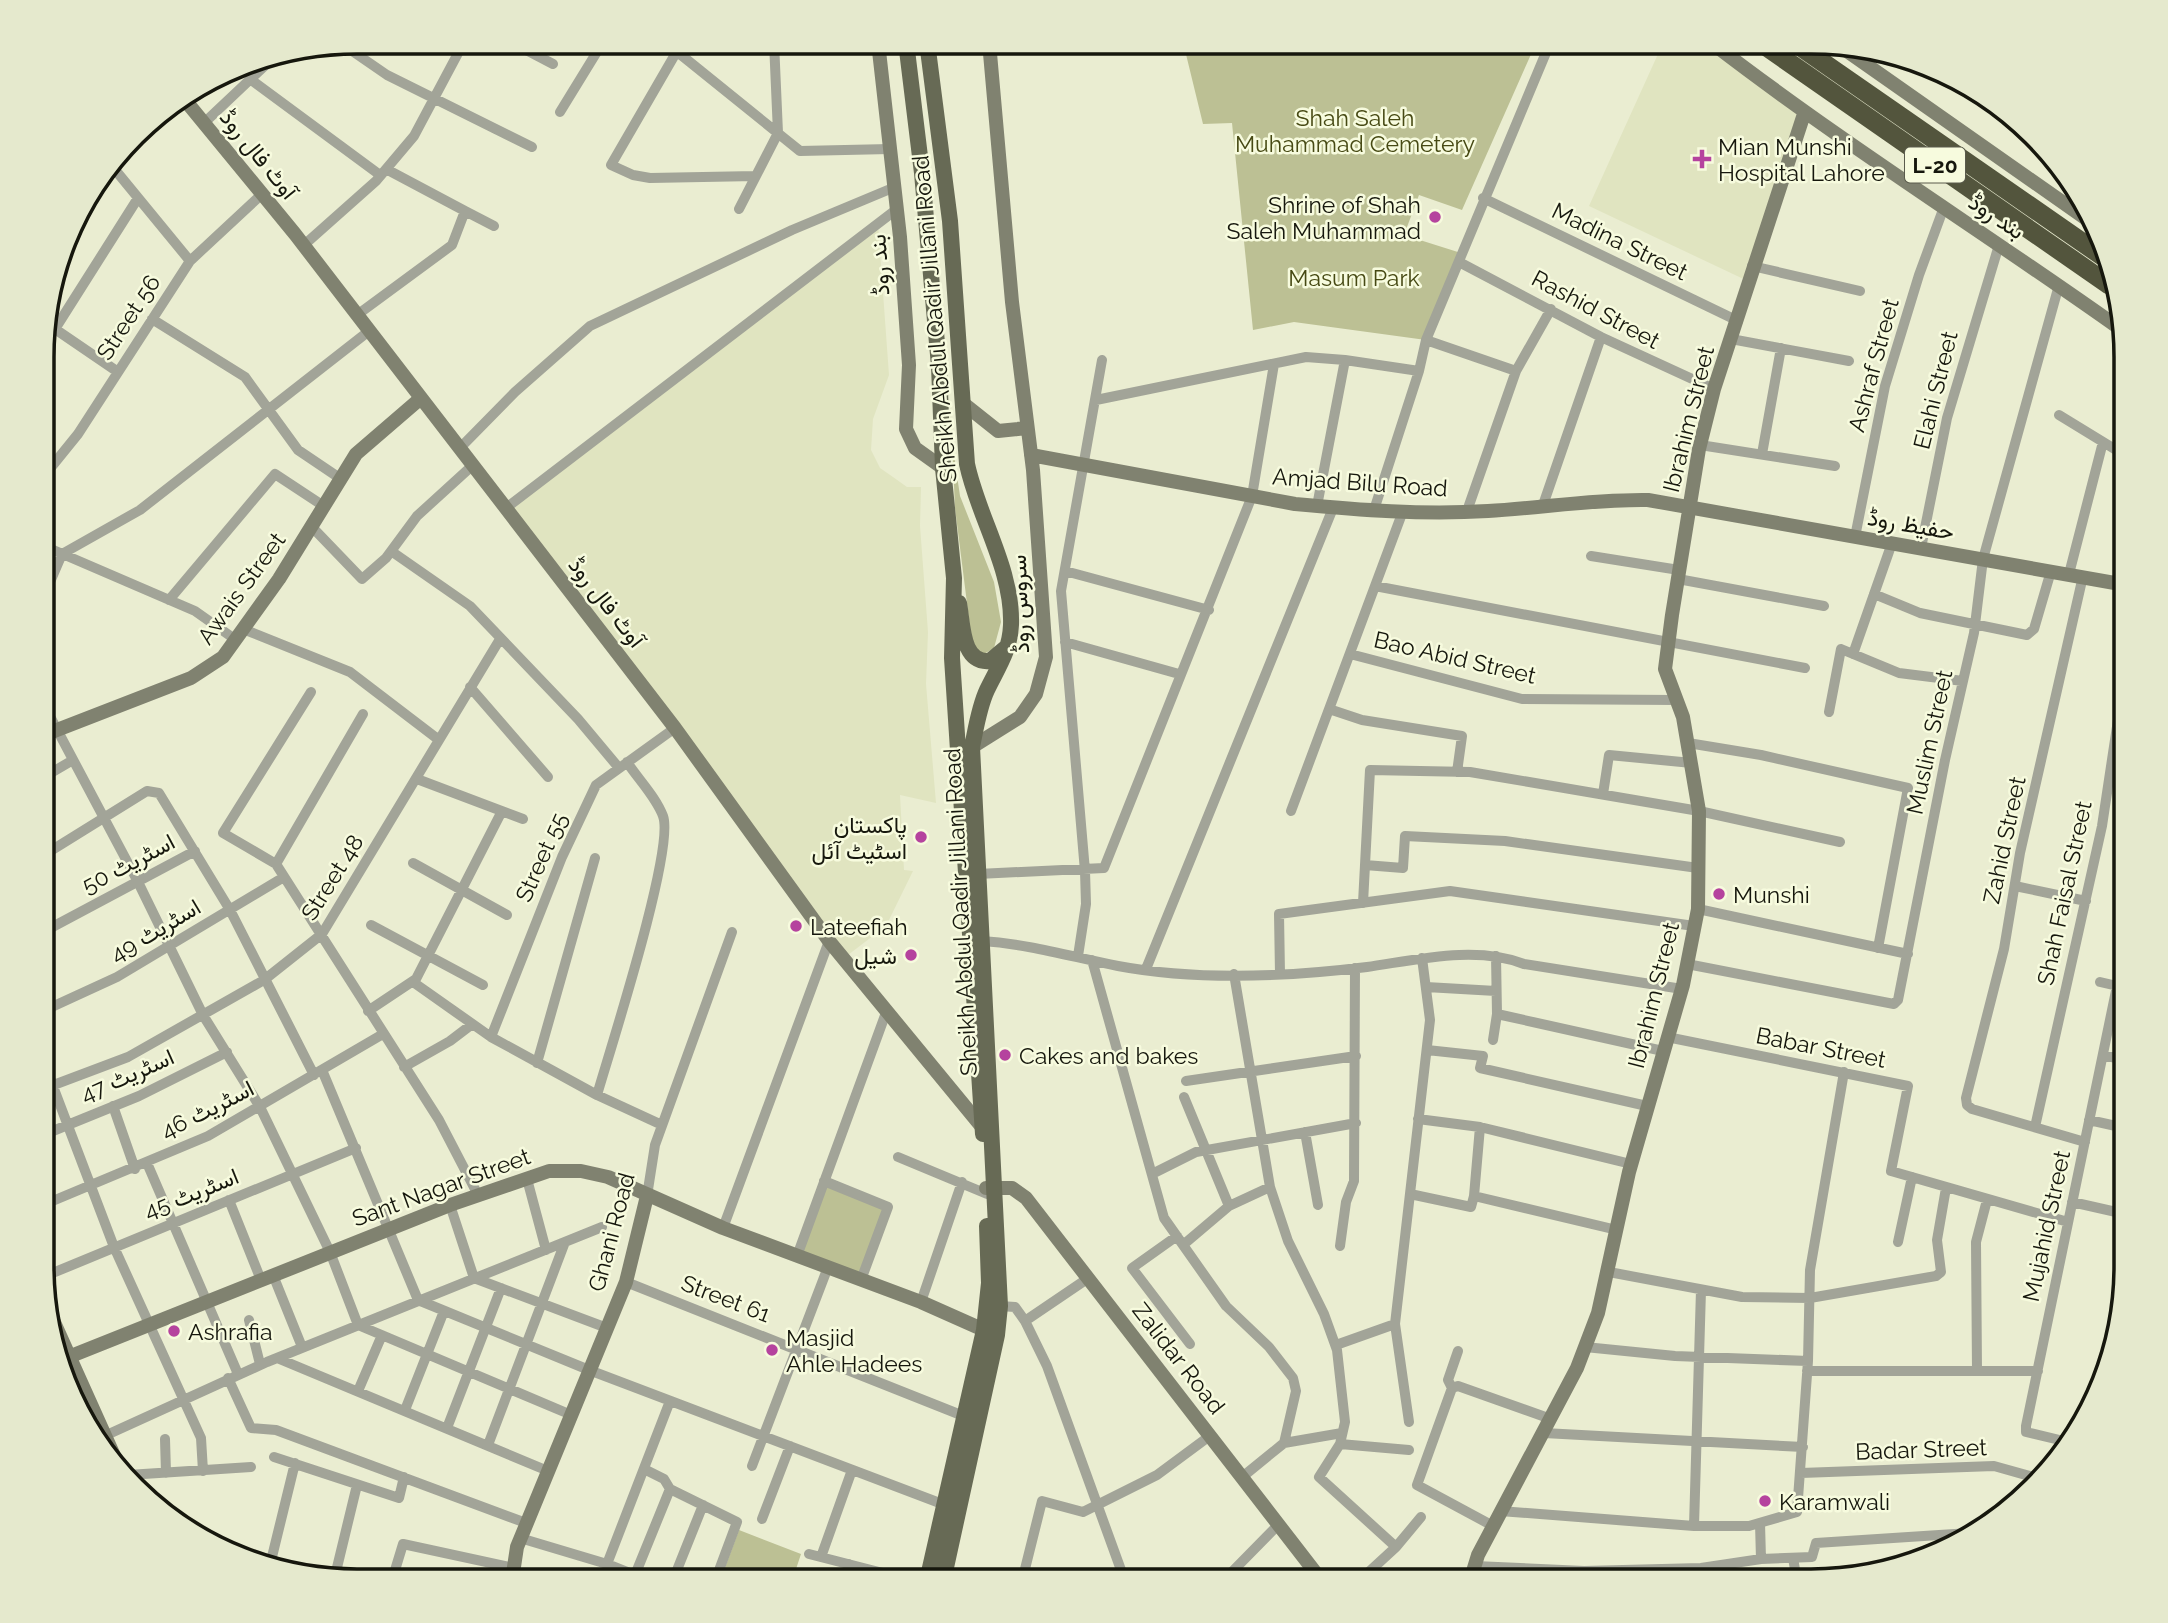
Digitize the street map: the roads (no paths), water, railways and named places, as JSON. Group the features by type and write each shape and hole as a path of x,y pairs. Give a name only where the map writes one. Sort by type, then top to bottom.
{"highway":[{"name":"L-20","path":"1777,54 2104,281"},
{"name":"L-20","path":"1811,54 2095,251"}],"main road":[{"name":"بند روڈ","path":"879,54 895,187 909,365 905,429 915,448 943,468"},
{"name":"Sheikh Abdul Qadir Jillani Road","path":"907,54 922,173 939,366 943,468 954,578 952,658 988,1126"},
{"name":"Sheikh Abdul Qadir Jillani Road","path":"929,54 950,221 967,464 972,488 1007,585 1011,624 1005,660 986,691 972,747 988,1126 989,1283 984,1330 930,1569"},
{"path":"964,404 998,431 1027,428 990,54"},
{"name":"بند روڈ","path":"1726,54 1804,114 2111,323"},
{"path":"1857,58 2077,212"},
{"name":"آوٹ فال روڈ","path":"189,105 304,245 675,728 829,941 988,1126"},
{"name":"Ibrahim Street","path":"1475,1569 1500,1511 1544,1433 1585,1348 1609,1272 1631,1164 1682,989 1698,909 1699,811 1688,743 1665,669 1700,444 1752,266 1804,114"},
{"name":"Awais Street","path":"54,732 191,678 223,657 312,527 356,454 421,398"},
{"name":"سروس روڈ","path":"972,747 1020,717 1036,694 1046,657 1027,428"},
{"name":"Amjad Bilu Road","path":"1031,455 1252,496 1333,508 1467,511 1614,499 1689,505"},
{"name":"حفیظ روڈ","path":"1689,505 2114,583"},
{"path":"954,578 967,649 983,662 995,658 1008,646"},
{"name":"Sant Nagar Street","path":"69,1359 330,1252 450,1205 549,1171 581,1171 608,1177 723,1228 921,1302 984,1330"},
{"name":"Zalidar Road","path":"990,1190 1012,1188 1026,1198 1313,1569"},
{"name":"Sheikh Abdul Qadir Jillani Road","path":"946,1569 997,1335 1000,1306 990,1190"},
{"name":"Ghani Road","path":"514,1569 520,1538 569,1414 626,1282 647,1196"},
{"path":"76,1379 88,1406"}],"street":[{"path":"357,54 387,75 532,147"},
{"path":"304,245 383,172 414,136 458,54"},
{"path":"534,54 553,64"},
{"path":"560,112 596,54"},
{"path":"675,54 611,165 633,175 650,178 756,176"},
{"path":"681,54 800,151 890,149"},
{"path":"739,209 778,133 775,54"},
{"path":"1374,510 1419,371 1426,340 1545,54"},
{"path":"204,123 260,70"},
{"path":"250,79 383,172 494,226"},
{"path":"117,173 190,261"},
{"path":"460,448 515,392 590,326 792,230 895,187"},
{"name":"Street 56","path":"54,464 78,434 190,261 262,194"},
{"path":"56,327 138,198"},
{"name":"Madina Street","path":"1483,198 1738,321"},
{"name":"Ashraf Street","path":"1855,537 1885,386 1919,275 1944,207"},
{"path":"506,508 897,209"},
{"path":"357,315 452,245 465,211"},
{"name":"Elahi Street","path":"1921,548 1947,418 1999,245"},
{"name":"Rashid Street","path":"1460,262 1601,337 1714,389"},
{"path":"1752,266 1860,291"},
{"name":"Muslim Street","path":"1687,964 1894,1004 1898,1000 1975,625 1983,559 2059,285"},
{"path":"1467,511 1516,371 1551,309"},
{"path":"152,319 245,377 298,450 341,479"},
{"path":"56,330 118,372"},
{"path":"54,573 62,554 141,510 369,331"},
{"path":"1543,505 1601,337"},
{"path":"1731,339 1849,361"},
{"path":"1426,340 1516,371"},
{"path":"1762,454 1781,348"},
{"path":"1096,400 1306,357 1419,371"},
{"path":"1078,957 1086,904 1085,871 1061,591 1086,464 1102,360"},
{"path":"1317,506 1345,360"},
{"path":"978,874 1104,869 1179,674 1209,610 1252,496 1274,364"},
{"path":"2059,415 2114,449"},
{"name":"Zahid Street","path":"2035,1127 1972,1109 1967,1105 1966,1098 2004,950 2103,442"},
{"path":"1700,444 1835,466"},
{"path":"312,527 362,579 391,551 417,516 473,465"},
{"path":"169,600 275,474 325,507"},
{"path":"1146,969 1333,508"},
{"path":"1291,811 1403,511"},
{"path":"1853,654 1892,543"},
{"path":"54,550 195,611 240,634 350,672 439,740"},
{"path":"391,551 470,606 623,765 663,815 665,829 650,909 597,1095"},
{"path":"1591,556 1824,606"},
{"path":"1065,571 1209,610"},
{"path":"1874,594 1920,613 2031,634 2051,571"},
{"path":"1375,586 1805,667"},
{"name":"Street 48","path":"54,1086 128,1057 203,1015 264,980 322,934 500,639"},
{"path":"1065,642 1179,674"},
{"path":"1829,712 1841,649 1899,673 1963,681"},
{"name":"Bao Abid Street","path":"1350,654 1522,698 1676,700"},
{"path":"470,687 548,777"},
{"path":"311,692 223,833 276,864 439,1119 478,1195"},
{"path":"1329,709 1362,720 1462,736 1457,772"},
{"path":"276,864 363,714"},
{"name":"Street 55","path":"491,1037 562,857 596,785 675,728"},
{"path":"54,737 73,760 138,882 203,1015 260,1107 330,1252 358,1325 569,1414"},
{"path":"1688,743 1761,755 1908,788 1878,948"},
{"name":"Shah Faisal Street","path":"2035,1127 2087,901 2114,746"},
{"path":"1603,794 1609,755 1692,763"},
{"path":"54,771 73,760"},
{"path":"1363,904 1370,770 1457,772 1603,794 1699,811 1840,842"},
{"path":"417,779 523,819"},
{"path":"54,849 147,790 159,793 230,910 264,980 318,1072 356,1148 418,1300 527,1346 945,1505"},
{"path":"368,1011 413,982 502,811"},
{"path":"1365,865 1403,868 1405,836 1505,841 1698,868"},
{"name":"اسٹریٹ 50","path":"54,926 195,851"},
{"path":"537,1063 595,858"},
{"path":"413,863 507,915"},
{"name":"اسٹریٹ 49","path":"54,1006 106,983 284,877"},
{"path":"2015,886 2087,901"},
{"path":"1280,974 1279,914 1450,891 1695,926"},
{"path":"1698,909 1908,954"},
{"path":"372,925 482,985"},
{"name":"Ghani Road","path":"647,1196 655,1145 733,932"},
{"path":"723,1228 829,941"},
{"path":"982,942 1020,944 1146,969 1234,974 1280,974 1355,968 1422,958 1496,956 1524,964 1682,989"},
{"path":"1493,1040 1497,1014 1496,956"},
{"path":"1409,1422 1395,1324 1430,1020 1422,958"},
{"path":"1092,960 1164,1218 1226,1306 1269,1347 1293,1378 1296,1391 1284,1443"},
{"path":"1340,1246 1346,1202 1354,1181 1355,968"},
{"path":"1234,974 1270,1187 1288,1241 1336,1345 1343,1382 1341,1438 1319,1477 1396,1547"},
{"path":"413,982 491,1037 597,1095 662,1125"},
{"path":"2100,982 2114,985"},
{"path":"1426,987 1496,990"},
{"path":"797,1255 887,1010"},
{"name":"Babar Street","path":"1497,1014 1844,1072 1908,1086 1891,1171 2068,1223"},
{"name":"Mujahid Street","path":"2059,1440 2026,1432 2089,1120 2114,1016"},
{"path":"404,1067 450,1041 471,1025"},
{"name":"اسٹریٹ 46","path":"54,1201 135,1169 208,1136 383,1034"},
{"path":"1427,1050 1483,1056 1480,1068 1647,1106"},
{"name":"اسٹریٹ 47","path":"54,1131 227,1052"},
{"path":"2103,1055 2114,1057"},
{"path":"1186,1082 1356,1056"},
{"path":"1500,1511 1694,1526 1760,1523 1797,1512 1808,1366 1810,1270 1844,1072"},
{"path":"1184,1097 1229,1206"},
{"path":"54,1099 68,1125 114,1247 201,1438 203,1471"},
{"path":"113,1106 135,1169"},
{"path":"1419,1119 1480,1127 1631,1164"},
{"path":"2089,1120 2114,1126"},
{"path":"1152,1174 1205,1150 1356,1123"},
{"path":"1410,1194 1471,1208 1480,1127"},
{"path":"2035,1127 2085,1142"},
{"path":"1305,1132 1318,1205"},
{"name":"اسٹریٹ 45","path":"54,1272 356,1148"},
{"path":"898,1157 990,1190"},
{"path":"147,1163 208,1301 251,1428 276,1430 526,1523"},
{"path":"1898,1242 1912,1177"},
{"path":"527,1179 546,1250"},
{"path":"824,1181 888,1207 861,1280"},
{"path":"921,1302 962,1182"},
{"path":"1190,1344 1132,1268 1180,1240 1229,1206 1270,1187"},
{"path":"1609,1272 1742,1297 1810,1298 1941,1272 1937,1240 1946,1188"},
{"path":"1474,1196 1617,1230"},
{"path":"229,1200 302,1347"},
{"path":"1977,1371 1976,1242 1987,1200"},
{"path":"2072,1202 2114,1212"},
{"path":"450,1205 474,1278"},
{"path":"106,1435 260,1364 602,1227"},
{"path":"488,1445 565,1242"},
{"path":"752,1466 828,1267"},
{"path":"474,1278 607,1328"},
{"path":"1025,1321 1087,1279"},
{"name":"Street 61","path":"626,1282 966,1417"},
{"path":"447,1428 501,1288"},
{"path":"1694,1526 1701,1290"},
{"path":"1000,1306 1015,1307 1025,1321 1047,1366 1100,1503 1121,1569"},
{"path":"405,1410 444,1311"},
{"path":"249,1320 260,1364"},
{"path":"1336,1345 1395,1324"},
{"path":"358,1391 382,1335"},
{"path":"1585,1348 1808,1366 2038,1371"},
{"path":"1458,1351 1448,1380 1452,1388 1417,1485 1493,1526"},
{"path":"277,1358 548,1471"},
{"path":"1452,1388 1458,1386 1551,1419"},
{"path":"607,1564 670,1401"},
{"path":"1544,1433 1803,1447"},
{"path":"1025,1569 1042,1501 1083,1512 1157,1475 1211,1436"},
{"path":"165,1438 166,1473"},
{"path":"1241,1478 1284,1443 1341,1438 1409,1450"},
{"path":"762,1519 790,1446"},
{"path":"274,1457 398,1498 404,1477"},
{"path":"272,1556 295,1464"},
{"name":"Badar Street","path":"1801,1473 1994,1466 2029,1476"},
{"path":"138,1474 251,1467"},
{"path":"644,1469 664,1479 670,1489 737,1522 719,1569"},
{"path":"821,1557 852,1470"},
{"path":"337,1568 357,1485"},
{"path":"638,1569 670,1489"},
{"path":"677,1569 703,1505"},
{"path":"1372,1569 1396,1547 1421,1517"},
{"path":"1760,1523 1761,1559"},
{"path":"1235,1569 1278,1525"},
{"path":"1687,1569 1761,1559 1812,1557 1816,1543 1951,1534"},
{"path":"520,1538 619,1569"},
{"path":"395,1569 403,1544 495,1569"},
{"path":"809,1554 868,1569"},
{"path":"1793,1558 1795,1569"},
{"path":"848,1569 849,1564"}],"place":[{"name":"Mian Munshi Hospital Lahore","path":"1702,159"},
{"name":"Shrine of Shah Saleh Muhammad","path":"1435,217"},
{"name":"پاکستان اسٹیٹ آئل","path":"921,837"},
{"name":"Munshi","path":"1719,894"},
{"name":"Lateefiah","path":"796,926"},
{"name":"شیل","path":"911,955"},
{"name":"Cakes and bakes","path":"1005,1055"},
{"name":"Ashrafia","path":"174,1331"},
{"name":"Masjid Ahle Hadees","path":"772,1350"},
{"name":"Karamwali","path":"1765,1501"}],"park label":[{"name":"Shah Saleh Muhammad Cemetery","path":"1355,130"},
{"name":"Masum Park","path":"1354,277"}]}
